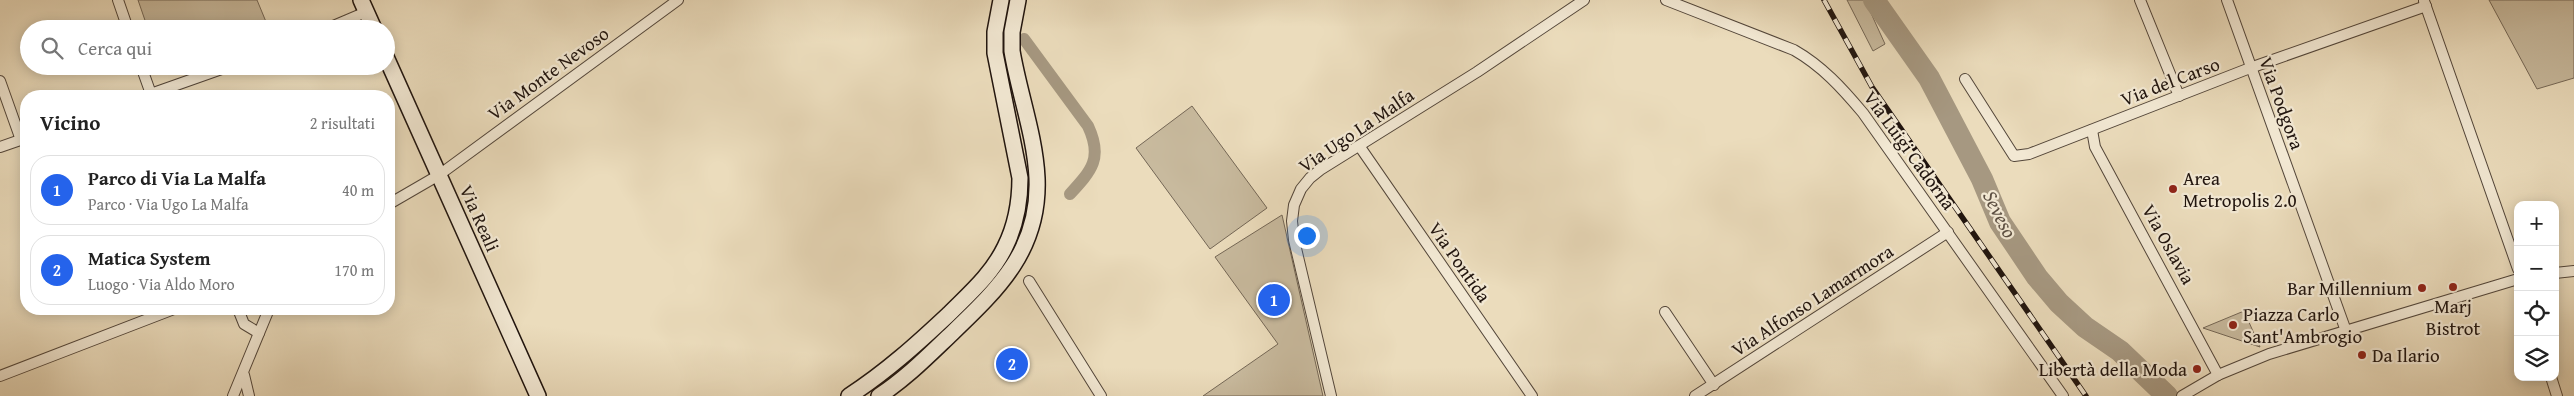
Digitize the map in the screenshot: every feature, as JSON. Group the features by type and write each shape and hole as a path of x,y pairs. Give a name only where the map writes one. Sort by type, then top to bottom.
{"main road":[{"path":"849,396 874,380 902,357 980,283 994,266 1012,233 1020,197 1020,178 995,53 995,32 1000,0"},
{"path":"880,396 917,367 993,294 1012,269 1029,234 1034,216 1037,176 1012,51 1012,32 1018,0"},
{"path":"363,6 370,20"},
{"name":"Via Reali","path":"394,75 538,396"}],"street":[{"path":"118,0 125,20"},
{"name":"Via Monte Nevoso","path":"395,201 439,175 678,0"},
{"name":"Via Ugo La Malfa","path":"1332,396 1294,240 1293,211 1296,197 1310,178 1584,0"},
{"name":"Via Luigi Cadorna","path":"1666,0 1794,50 1812,61 1828,75 1863,113 2063,396"},
{"path":"2140,0 2179,96"},
{"name":"Via Podgora","path":"2227,0 2346,331"},
{"path":"2424,3 2514,258"},
{"name":"Via del Carso","path":"1964,79 2014,156 2029,154 2424,3"},
{"path":"340,20 363,6"},
{"path":"143,75 147,90"},
{"path":"173,90 209,75"},
{"path":"0,81 20,129"},
{"name":"Via Oslavia","path":"2092,130 2095,147 2218,374"},
{"path":"0,147 20,140"},
{"name":"Via Pontida","path":"1360,147 1532,396"},
{"name":"Via Alfonso Lamarmora","path":"1695,396 1948,232"},
{"path":"2559,273 2574,271"},
{"path":"2182,396 2218,374 2269,354 2514,280"},
{"path":"1029,281 1101,396"},
{"path":"1665,312 1714,385"},
{"path":"0,376 158,315"},
{"path":"240,315 244,324 259,333"},
{"path":"233,396 244,374 266,315"},
{"path":"244,374 249,396"},
{"path":"2552,381 2557,396"}],"shaded area":[{"path":"138,0 257,0 265,20 145,20"},
{"path":"1847,0 1865,0 1885,44 1873,51"},
{"path":"2489,0 2574,0 2574,78 2537,89"},
{"path":"1192,106 1267,208 1210,249 1136,148"},
{"path":"1282,215 1323,396 1203,396 1278,344 1215,257"},
{"path":"2244,311 2260,347 2203,328"}],"waterway":[{"name":"Seveso","path":"1874,0 1929,78 1982,179 2000,222 2037,277 2059,303 2085,327 2120,351 2167,396"},
{"path":"1024,39 1088,126 1095,147 1093,163 1084,178 1070,194"}],"railway":[{"path":"1824,0 1872,87 2086,396"}],"place":[{"name":"Area Metropolis 2.0","path":"2173,189"},
{"name":"Marj Bistrot","path":"2453,287"},
{"name":"Bar Millennium","path":"2422,288"},
{"name":"Parco di Via La Malfa","path":"1274,300"},
{"name":"Piazza Carlo Sant'Ambrogio","path":"2233,325"},
{"name":"Da Ilario","path":"2362,355"},
{"name":"Matica System","path":"1012,364"},
{"name":"Libertà della Moda","path":"2197,369"}]}
